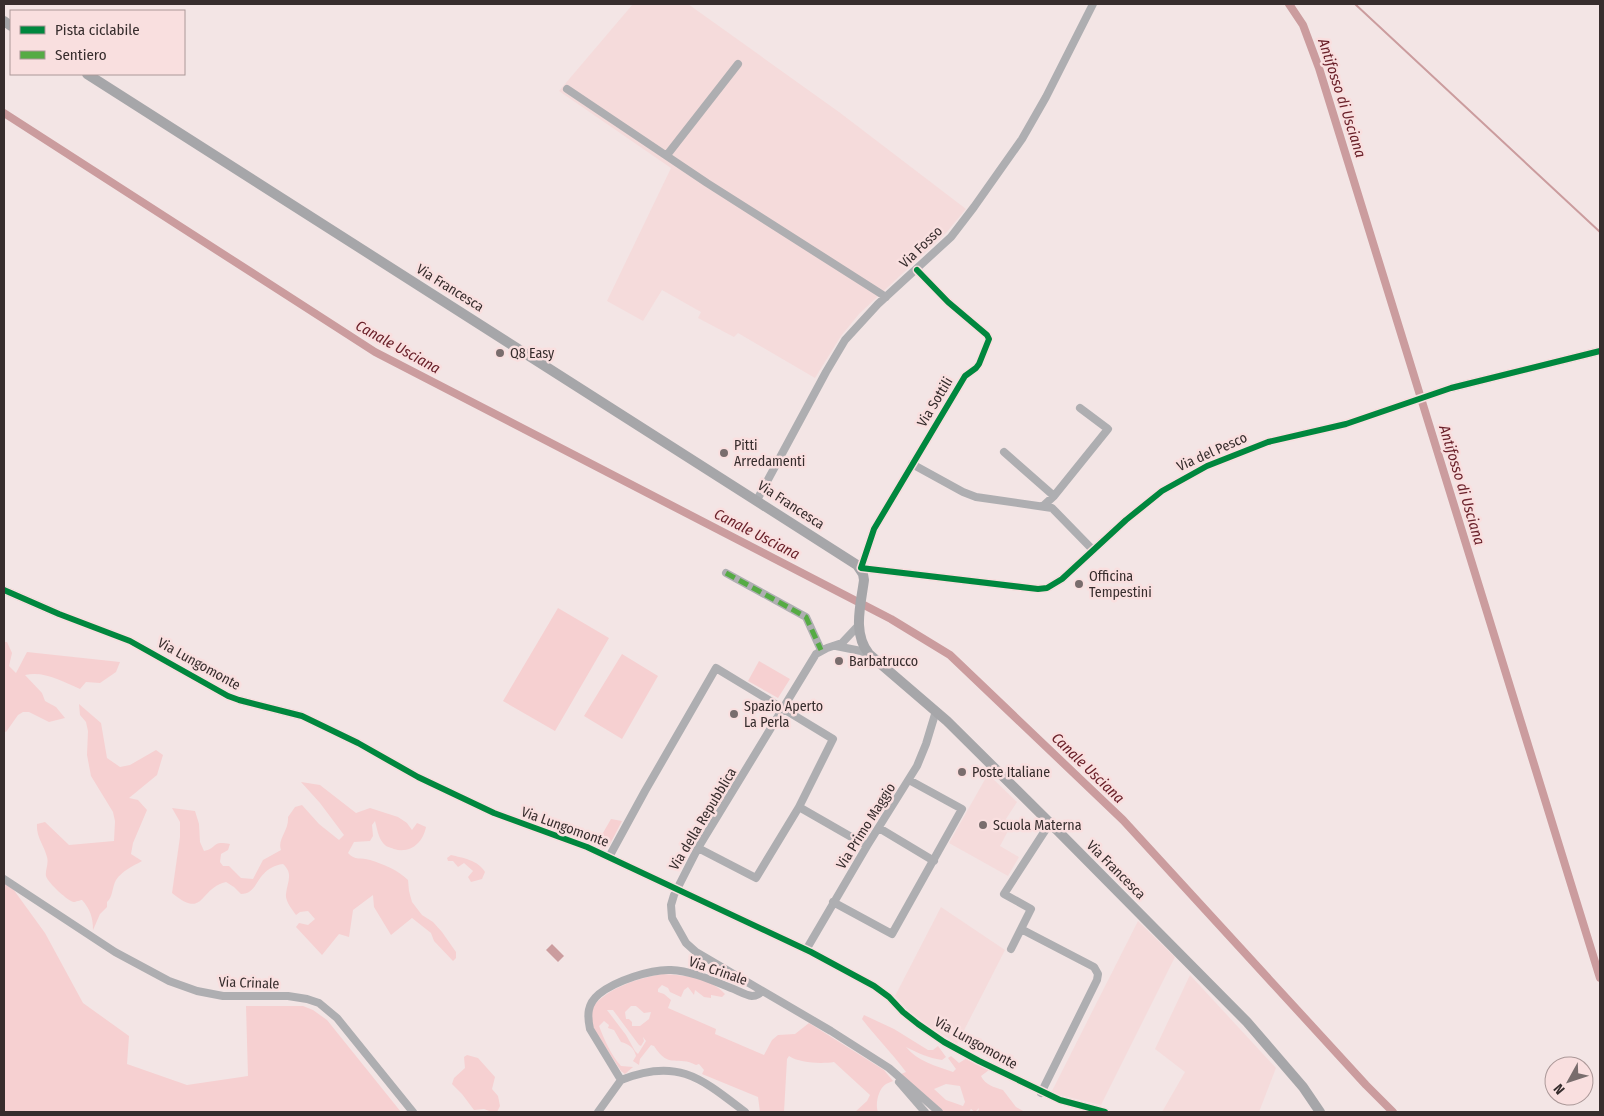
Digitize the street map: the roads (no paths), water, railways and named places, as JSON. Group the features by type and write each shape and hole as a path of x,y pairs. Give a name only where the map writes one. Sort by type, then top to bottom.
{"main road":[{"name":"Via Francesca","path":"89,75 861,568 864,580 858,626 866,651 873,659 936,711 1247,1022 1303,1087 1320,1112"}],"street":[{"name":"Via Fosso","path":"757,500 845,340 886,297 951,237 1022,139 1046,97 1093,4"},
{"path":"667,155 738,64"},
{"path":"566,89 707,183 886,297"},
{"name":"Via Sottili","path":"861,568 874,529 965,376 979,364 989,339 987,335 948,302 916,270"},
{"name":"Via del Pesco","path":"861,568 1038,589 1047,588 1062,579 1162,491 1207,466 1268,442 1346,424 1451,388 1600,351"},
{"path":"1043,506 1054,496 1108,429 1080,408"},
{"path":"1004,452 1054,496"},
{"path":"912,464 963,492 976,497 1052,508 1093,550"},
{"path":"726,573 806,617 821,650 841,646 854,640 861,640"},
{"name":"Via Lungomonte","path":"4,590 59,614 130,641 233,698 302,716 351,739 418,777 494,813 578,843 808,951 874,986 918,1024 944,1042 1041,1092 1060,1100 1105,1112"},
{"path":"841,646 858,626"},
{"path":"841,646 861,651 873,659"},
{"name":"Via della Repubblica","path":"821,650 816,654 698,848 676,889 671,905 671,914 676,928 686,943 696,952 831,1031 889,1068 939,1112"},
{"path":"609,857 645,790 716,668 833,739 799,807 756,878 698,848"},
{"name":"Via Primo Maggio","path":"808,951 833,902 922,756 936,711"},
{"path":"833,902 892,934 962,809 909,780"},
{"path":"799,807 867,846"},
{"path":"1011,949 1031,909 1004,894 1050,823"},
{"path":"879,828 934,861"},
{"name":"Via Crinale","path":"4,879 115,952 169,982 197,991 223,996 288,996 318,1003 337,1018 413,1112"},
{"path":"1021,929 1094,967 1098,974 1097,980 1041,1092"},
{"name":"Via Crinale","path":"621,1080 590,1029 588,1020 588,1007 592,1000 604,991 645,974 660,970 671,970 700,976 750,995 759,994 762,991"},
{"name":"Via della Repubblica","path":"889,1068 925,1112"},
{"path":"598,1112 621,1080 651,1070 674,1070 687,1074 709,1084 745,1112"}],"waterway":[{"name":"Antifosso di Usciana","path":"1289,4 1303,25 1319,68 1600,978"},
{"path":"1355,4 1600,232"},
{"name":"Canale Usciana","path":"4,113 375,352 891,619 950,655 1123,820 1393,1112"}],"place":[{"name":"Q8 Easy","path":"500,353"},
{"name":"Pitti Arredamenti","path":"724,453"},
{"name":"Officina Tempestini","path":"1079,584"},
{"name":"Barbatrucco","path":"839,661"},
{"name":"Spazio Aperto La Perla","path":"734,714"},
{"name":"Poste Italiane","path":"962,772"},
{"name":"Scuola Materna","path":"983,825"}]}
